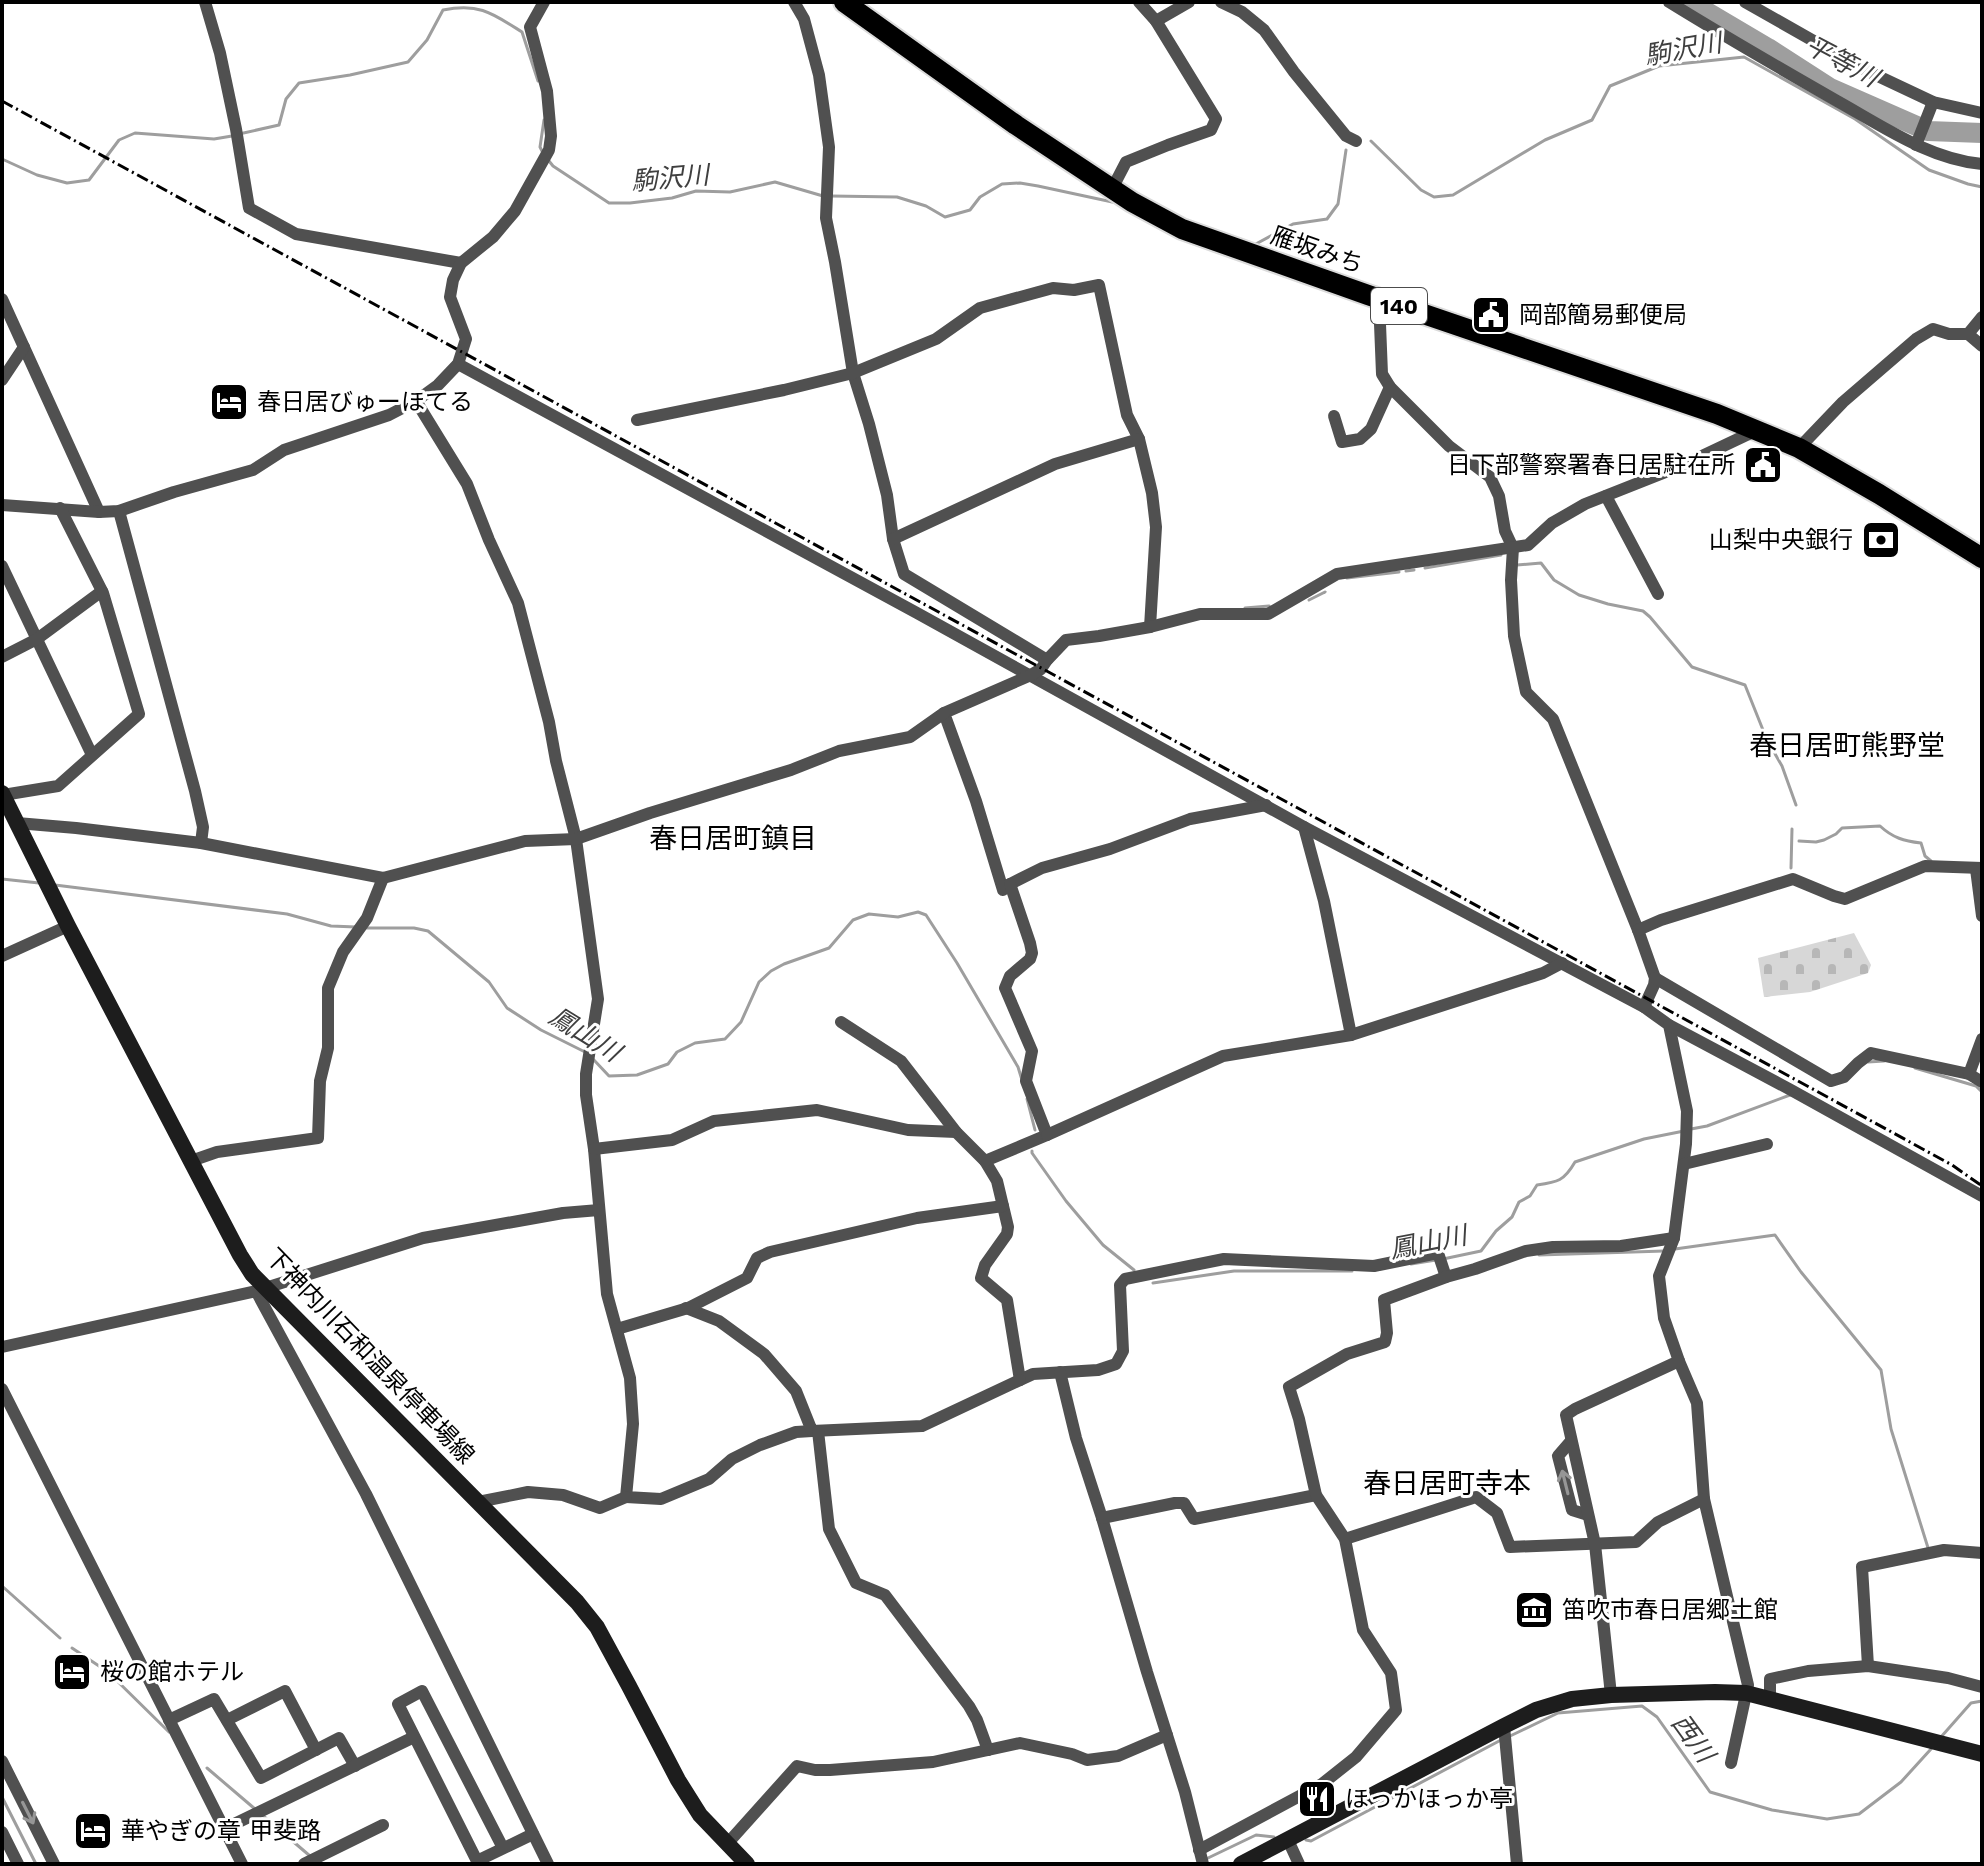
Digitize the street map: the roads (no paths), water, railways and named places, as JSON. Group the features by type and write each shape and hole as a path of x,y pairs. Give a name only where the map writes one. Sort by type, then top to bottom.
{"highway":[{"name":"雁坂みち","path":"844,2 1003,116 1132,202 1182,229 1757,430 1799,448 1982,558"}],"main road":[{"name":"下神内川石和温泉停車場線","path":"2,794 68,926 261,1290 577,1602 597,1627 678,1780 700,1815 747,1864"},
{"path":"1241,1864 1536,1710 1572,1699 1611,1695 1746,1693 1982,1754"}],"street":[{"path":"205,2 220,53 249,208 296,234 461,263"},
{"path":"2,505 119,511 253,470 284,450 389,415 438,385 458,364 466,339 450,297 453,280 461,263 493,237 515,211 548,151 551,136 547,91 530,27 544,2"},
{"path":"794,2 804,19 819,75 829,147 826,218 853,373 869,424 887,495 893,539 904,574 1047,660"},
{"path":"1112,189 1126,162 1211,130 1216,119 1156,21 1139,2"},
{"path":"1156,21 1189,2"},
{"path":"1221,2 1242,12 1264,30 1346,136 1356,141"},
{"path":"1669,2 1916,145 1969,163 1982,164"},
{"path":"1745,2 1863,69 1933,102 1982,113"},
{"path":"1916,145 1933,102"},
{"path":"637,420 853,373 936,339 980,308 1053,288 1074,290 1099,285 1127,415 1139,439 1152,493 1156,527 1150,627"},
{"path":"2,299 99,512"},
{"path":"1379,299 1382,374 1390,387 1449,446 1490,477 1499,496 1505,531 1513,548 1514,636 1526,692 1553,719 1638,930 1655,981 1644,1007"},
{"path":"1968,334 1982,317"},
{"path":"1799,448 1843,402 1916,339 1933,329 1949,334 1968,334 1982,346"},
{"path":"2,380 24,347"},
{"path":"458,364 1304,827 1644,1007 1669,1025 1982,1196"},
{"path":"1334,416 1342,442 1360,439 1371,429 1390,387"},
{"path":"416,401 467,484 518,603 576,839 598,999 586,1095 607,1294 630,1378 633,1424 626,1497"},
{"path":"17,823 201,843 383,878 525,841 576,839 791,770 839,751 910,737 944,713 1041,669 1066,640 1150,627 1200,614 1268,614 1337,574 1528,545 1552,523 1585,504 1681,466 1757,430"},
{"path":"893,539 1055,464 1139,439"},
{"path":"1606,496 1658,594"},
{"path":"2,794 58,786 139,714 102,591 60,508"},
{"path":"119,511 195,791 203,827 201,843"},
{"path":"2,566 92,755"},
{"path":"2,657 37,639 102,591"},
{"path":"944,713 976,801 1003,890 1042,868 1110,849 1190,819 1266,805"},
{"path":"1304,827 1324,901 1351,1035"},
{"path":"1638,930 1793,879 1845,899 1925,866 1979,869 1982,916"},
{"path":"191,1161 217,1152 318,1138 320,1081 328,1048 328,988 343,952 367,918 383,878"},
{"path":"1010,884 1032,953 1030,959 1010,976 1005,988 1032,1051 1026,1081 1047,1135"},
{"path":"2,956 68,926"},
{"path":"985,1161 1223,1056 1351,1035 1543,973 1562,963"},
{"path":"1655,981 1831,1081 1844,1077 1871,1053 1969,1074 1982,1082"},
{"path":"841,1022 901,1061 956,1132 985,1161 997,1181 1007,1234 985,1265 981,1278 1007,1300 1020,1380"},
{"path":"1669,1025 1687,1111 1686,1144 1674,1238 1659,1276 1664,1318 1697,1403 1704,1499 1748,1685 1731,1763"},
{"path":"1969,1074 1982,1039"},
{"path":"594,1149 672,1140 714,1121 817,1110 908,1130 956,1132"},
{"path":"1684,1164 1767,1144"},
{"path":"617,1329 686,1308 747,1278 757,1258 770,1252 917,1218 1003,1206"},
{"path":"2,1347 261,1290 423,1238 563,1213 599,1210"},
{"path":"1199,1850 1322,1784 1356,1757 1396,1710 1391,1673 1363,1630 1345,1539 1316,1495 1289,1387 1347,1354 1385,1342 1384,1300 1445,1273 1475,1269 1526,1251 1553,1247 1621,1246 1674,1238"},
{"path":"478,1502 528,1492 563,1495 600,1508 626,1497 661,1499 709,1479 732,1459 760,1445 796,1432 922,1426 1033,1374 1098,1370 1116,1364 1123,1351 1120,1285 1125,1279 1224,1259 1374,1266 1438,1253 1445,1273"},
{"path":"261,1290 366,1494 548,1864"},
{"path":"686,1308 719,1321 764,1354 796,1391 815,1431 829,1529 856,1583 885,1595 901,1613 969,1706 988,1750"},
{"path":"1611,1695 1595,1544 1566,1415 1679,1361"},
{"path":"1060,1372 1076,1438 1185,1792 1203,1864"},
{"path":"2,1389 242,1864"},
{"path":"1102,1518 1184,1503 1194,1519 1316,1495"},
{"path":"1345,1539 1476,1497 1497,1513 1510,1547 1636,1542 1658,1522 1704,1499"},
{"path":"1868,1666 1862,1567 1944,1550 1982,1553"},
{"path":"1770,1698 1770,1679 1808,1671 1868,1666 1948,1678 1982,1687"},
{"path":"227,1720 285,1691 316,1750"},
{"path":"503,1848 422,1691 398,1704 477,1861 533,1834"},
{"path":"169,1720 214,1699 261,1778 339,1738 355,1766"},
{"path":"1505,1728 1517,1864"},
{"path":"727,1844 797,1766 815,1770 933,1762 1020,1743 1087,1760 1118,1756 1167,1735"},
{"path":"224,1829 414,1737"},
{"path":"2,1761 54,1864"},
{"path":"304,1864 383,1825"},
{"path":"2,1832 18,1864"},
{"path":"1288,1840 1299,1864"}],"waterway":[{"name":"平等川","path":"1690,2 1830,88 1928,131 1982,133"},
{"name":"駒沢川","path":"239,134 279,125 286,99 299,83 408,62 427,40 443,10 467,8 485,11 522,32 538,81"},
{"name":"駒沢川","path":"1371,141 1421,190 1434,197 1453,195 1545,140 1592,120 1610,86 1659,66 1744,57 1855,119 1929,170 1982,187"},
{"name":"駒沢川","path":"542,151 544,120"},
{"name":"駒沢川","path":"2,159 37,175 67,183 89,180 119,140 135,133 214,139 232,136"},
{"name":"駒沢川","path":"1254,245 1293,224 1327,219 1338,204 1346,150"},
{"name":"駒沢川","path":"549,161 609,203 672,198 696,191 730,192 775,182 823,196"},
{"name":"駒沢川","path":"831,196 897,197 926,206 945,217 970,210 980,197 1002,184 1020,183 1117,203"},
{"path":"1425,568 1501,555"},
{"path":"1517,565 1541,563 1554,580 1579,595 1643,611 1692,667 1745,685 1796,805"},
{"path":"1406,571 1414,570"},
{"path":"1347,578 1399,572"},
{"path":"1309,600 1325,592"},
{"path":"1245,608 1269,606"},
{"path":"1799,841 1824,840 1842,828 1880,826 1899,838 1921,843 1925,856 1931,861"},
{"path":"1791,868 1792,829"},
{"name":"鳳山川","path":"2,879 39,883"},
{"name":"鳳山川","path":"55,885 287,914 331,926 356,927"},
{"name":"鳳山川","path":"593,1059 609,1076 637,1075 668,1064 677,1052 695,1043 725,1039 741,1022 759,982 771,971 829,948 853,920 869,914 898,917 918,912 926,915 957,963 1018,1067 1022,1080"},
{"name":"鳳山川","path":"367,928 428,931 489,982 507,1008 541,1030 587,1053"},
{"name":"鳳山川","path":"1868,1062 1884,1061"},
{"name":"鳳山川","path":"1915,1068 1976,1086 1982,1092"},
{"name":"鳳山川","path":"1691,1129 1790,1095"},
{"name":"鳳山川","path":"1027,1099 1035,1130"},
{"name":"鳳山川","path":"1443,1259 1481,1251 1512,1217 1519,1202 1530,1196 1537,1185 1564,1177 1575,1162 1644,1139 1684,1131"},
{"name":"鳳山川","path":"1032,1151 1066,1201 1103,1245 1134,1270"},
{"name":"鳳山川","path":"1675,1249 1775,1235 1801,1272 1881,1370 1891,1429 1929,1551"},
{"name":"鳳山川","path":"1539,1255 1664,1251"},
{"name":"鳳山川","path":"1411,1264 1436,1260"},
{"name":"鳳山川","path":"1153,1283 1234,1271 1352,1271"},
{"name":"西川","path":"2,1586 60,1638"},
{"name":"西川","path":"72,1648 108,1672 169,1732"},
{"name":"西川","path":"1941,1737 1971,1703 1982,1701"},
{"name":"西川","path":"1508,1737 1558,1713 1642,1706 1657,1717 1710,1792 1772,1810 1827,1819 1859,1814 1901,1782 1931,1749"},
{"name":"西川","path":"1306,1840 1311,1841 1501,1740"},
{"name":"西川","path":"207,1768 255,1809"},
{"path":"2,1797 36,1864"},
{"name":"西川","path":"261,1814 310,1856"},
{"name":"西川","path":"1208,1858 1256,1835 1274,1837"}],"railway":[{"path":"2,101 1952,1165 1982,1186"}],"place":[{"name":"岡部簡易郵便局","path":"1491,315"},
{"name":"春日居びゅーほてる","path":"229,402"},
{"name":"日下部警察署春日居駐在所","path":"1763,465"},
{"name":"山梨中央銀行","path":"1881,540"},
{"name":"笛吹市春日居郷土館","path":"1534,1610"},
{"name":"桜の館ホテル","path":"72,1672"},
{"name":"ほっかほっか亭","path":"1317,1799"},
{"name":"華やぎの章 甲斐路","path":"93,1831"}],"district":[{"name":"春日居町熊野堂","path":"1847,745"},
{"name":"春日居町鎮目","path":"733,838"},
{"name":"春日居町寺本","path":"1447,1483"}]}
